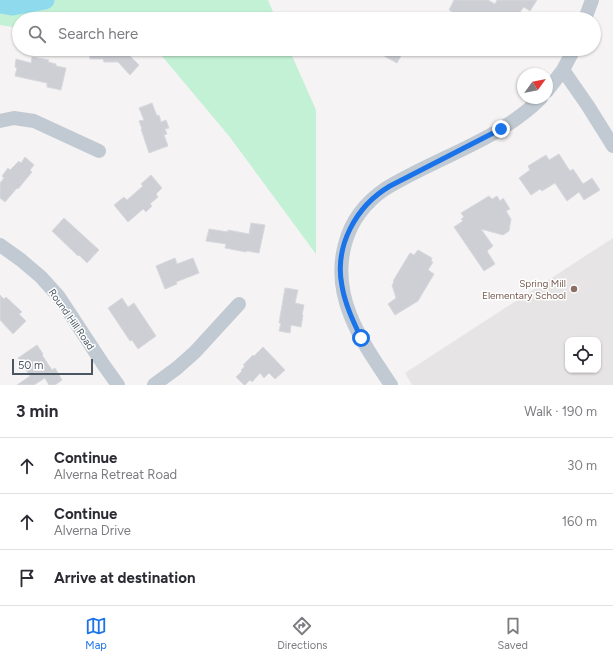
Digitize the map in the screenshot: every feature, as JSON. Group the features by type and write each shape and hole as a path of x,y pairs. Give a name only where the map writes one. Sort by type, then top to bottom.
{"street":[{"path":"588,12 592,0"},
{"path":"553,83 563,70 570,56"},
{"path":"563,70 613,146"},
{"path":"391,385 361,338 344,296 340,269 343,249 349,230 354,221 370,201 390,186 501,129 525,113 535,104"},
{"path":"0,121 14,118 34,121 99,151"},
{"name":"Round Hill Road","path":"0,245 41,277 59,297 118,385"},
{"path":"154,385 195,352 239,304"}],"shaded area":[{"name":"Spring Mill Elementary School","path":"613,238 613,385 412,385 405,373"}],"green space":[{"path":"0,0 268,0 273,12 12,12 12,27 0,25"},
{"path":"162,56 292,56 316,110 316,254 229,136"}],"building":[{"path":"454,0 488,0 495,4 497,0 537,0 530,11 524,7 520,12 452,12 449,10"},
{"path":"90,56 130,56 139,65 130,75 118,62 104,62 103,59 90,59"},
{"path":"384,56 401,56 397,63"},
{"path":"32,57 49,60 48,62 56,64 56,66 66,68 61,90 47,87 47,83 15,76 17,68 15,67 16,59 31,63"},
{"path":"152,103 161,122 166,120 169,128 165,129 167,134 164,135 168,146 149,153 139,121 144,120 139,108"},
{"path":"559,154 570,171 573,169 583,184 592,178 600,190 584,200 579,192 567,201 555,183 542,191 540,189 531,195 519,178 530,170 528,166 546,155 549,160"},
{"path":"25,157 34,165 30,170 32,172 5,202 0,198 0,183 4,178 2,176 8,168 10,170 19,161 21,163"},
{"path":"151,175 162,188 156,194 158,197 150,204 152,206 146,212 143,209 128,222 114,205 124,197 127,200 143,186 141,184"},
{"path":"489,196 492,199 497,196 500,201 503,198 510,209 506,211 511,219 509,231 503,235 481,229 493,246 487,251 495,264 484,271 454,227 463,221 461,219 464,217 461,213"},
{"path":"64,218 99,250 87,263 52,231"},
{"path":"251,223 265,225 259,253 225,248 226,244 206,241 209,229 228,232 228,230 249,234"},
{"path":"418,250 432,258 431,261 433,262 428,270 434,274 418,301 395,315 388,304 396,298 392,285 394,282 393,281 410,253 414,255"},
{"path":"175,258 177,264 193,258 199,273 176,282 177,284 165,289 156,266"},
{"path":"285,288 298,290 295,303 304,305 301,327 291,325 290,333 279,331"},
{"path":"0,295 4,299 6,297 22,312 19,314 26,321 13,334 0,320"},
{"path":"122,298 128,307 134,303 156,336 138,349 132,340 130,341 108,308"},
{"path":"37,345 52,370 55,368 62,380 55,385 49,385 45,378 34,385 17,385 30,376 18,358"},
{"path":"263,347 285,370 275,379 269,373 264,378 260,373 252,382 250,380 244,385 236,377 245,366 243,365"}],"waterway":[{"path":"0,4 13,6 45,0"}],"place":[{"name":"Spring Mill Elementary School","path":"574,289"}],"route":[{"path":"361,338 346,304 340,269 343,249 349,230 354,221 370,201 390,186 501,129"}]}
